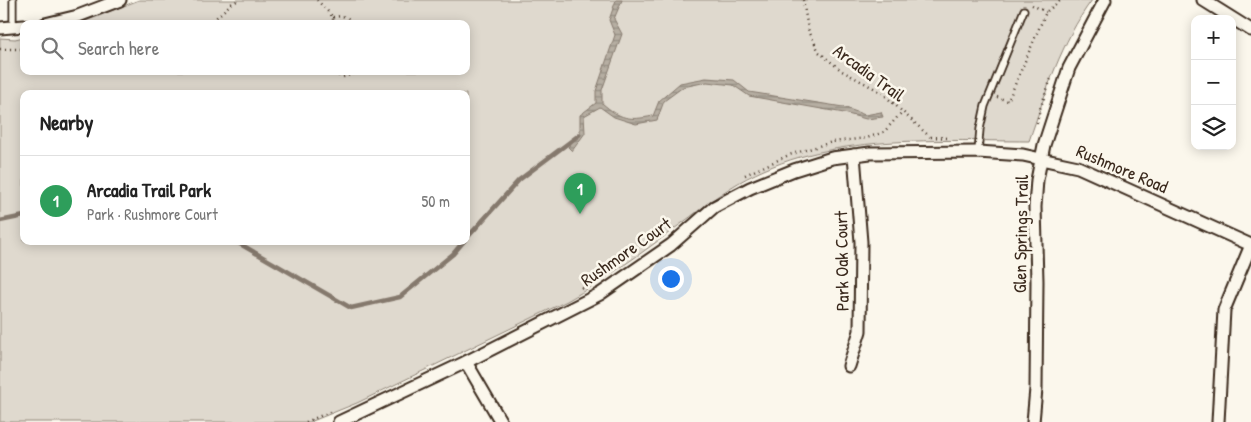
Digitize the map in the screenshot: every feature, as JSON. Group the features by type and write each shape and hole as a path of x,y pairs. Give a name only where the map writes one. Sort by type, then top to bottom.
{"street":[{"path":"62,20 78,16 120,0"},
{"name":"Glen Springs Trail","path":"1033,422 1036,389 1037,180 1041,159 1069,68 1105,0"},
{"path":"1203,0 1251,30"},
{"path":"0,28 18,27"},
{"name":"Rushmore Road","path":"942,152 1023,155 1078,167 1251,245"},
{"name":"Rushmore Court","path":"338,422 466,362 600,294 671,245 714,207 750,188 794,170 832,158 854,154 942,152"},
{"name":"Park Oak Court","path":"849,366 860,331 861,242 854,154"},
{"path":"1218,422 1223,315 1251,245"},
{"path":"466,362 501,422"}],"lane":[{"path":"14,0 18,27"},
{"path":"978,152 985,106 1024,10"}],"path":[{"path":"213,20 231,4 240,0"},
{"path":"318,0 333,17 342,16 350,20"},
{"name":"Arcadia Trail","path":"803,0 808,29 819,52 842,71 881,92 930,137 942,149 942,152"},
{"path":"993,100 995,96 1008,101 1046,12 1062,0"},
{"path":"0,48 20,49"},
{"path":"1036,124 1054,73"},
{"path":"335,75 343,77 350,75"},
{"path":"743,176 789,155 832,142 867,138 884,132 902,112"},
{"path":"579,290 609,271"},
{"path":"306,422 337,408"}],"shaded area":[{"path":"139,0 1092,0 1071,33 1063,50 1029,141 952,140 875,144 837,149 800,157 764,170 723,192 624,265 567,301 357,403 310,422 0,422 0,38 20,38 20,75 470,75 470,20 88,20"},
{"path":"616,0 622,0 614,19 622,34 602,90 602,103 620,115 631,118 653,116 659,101 680,83 706,78 734,80 749,92 843,107 865,115 881,112 883,117 866,119 844,113 749,96 733,85 707,82 683,87 664,101 657,120 636,124 614,117 600,107 584,116 585,133 572,151 568,147 580,133 580,115 596,103 596,91 615,35 609,20"}],"waterway":[{"path":"470,235 519,180 579,135"},
{"path":"0,221 20,217"},
{"path":"242,245 351,308 400,297 453,254 461,245"}],"place":[{"name":"Arcadia Trail Park","path":"580,214"}]}
